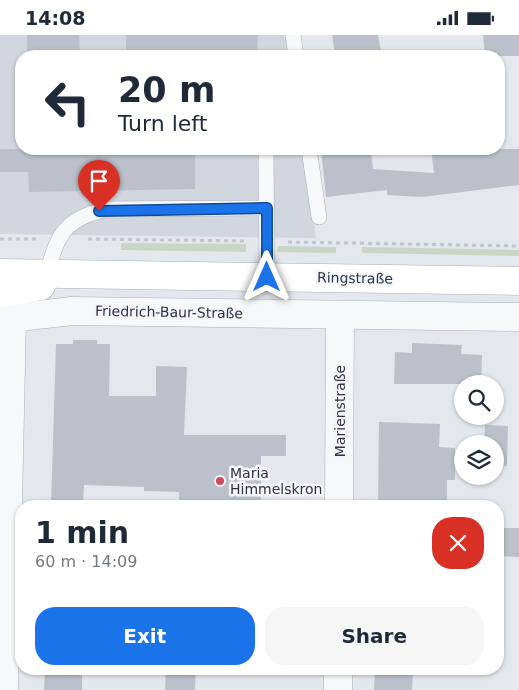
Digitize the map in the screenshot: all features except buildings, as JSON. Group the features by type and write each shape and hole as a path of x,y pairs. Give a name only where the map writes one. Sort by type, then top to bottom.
{"main road":[{"name":"Ringstraße","path":"0,273 45,280 132,275 519,281"},
{"name":"Ringstraße","path":"0,293 45,280"}],"street":[{"name":"Friedrich-Baur-Straße","path":"6,319 39,313 72,311 519,317"},
{"name":"Marienstraße","path":"339,500 340,315"},
{"path":"4,690 6,319"},
{"path":"338,675 338,690"}],"lane":[{"path":"293,35 295,50"},
{"path":"266,155 267,277"},
{"path":"310,155 319,217"},
{"path":"45,280 58,239 71,222 93,212 108,209 267,208"}],"shaded area":[{"path":"0,35 287,35 289,50 15,50 15,155 304,155 316,238 0,234"}],"green space":[{"path":"121,243 246,244 246,252 121,250"},
{"path":"278,246 336,247 336,253 277,252"},
{"path":"362,247 519,250 519,256 362,253"}],"place":[{"name":"Maria Himmelskron","path":"220,481"}],"route":[{"path":"99,211 108,209 267,208 267,277"}]}
